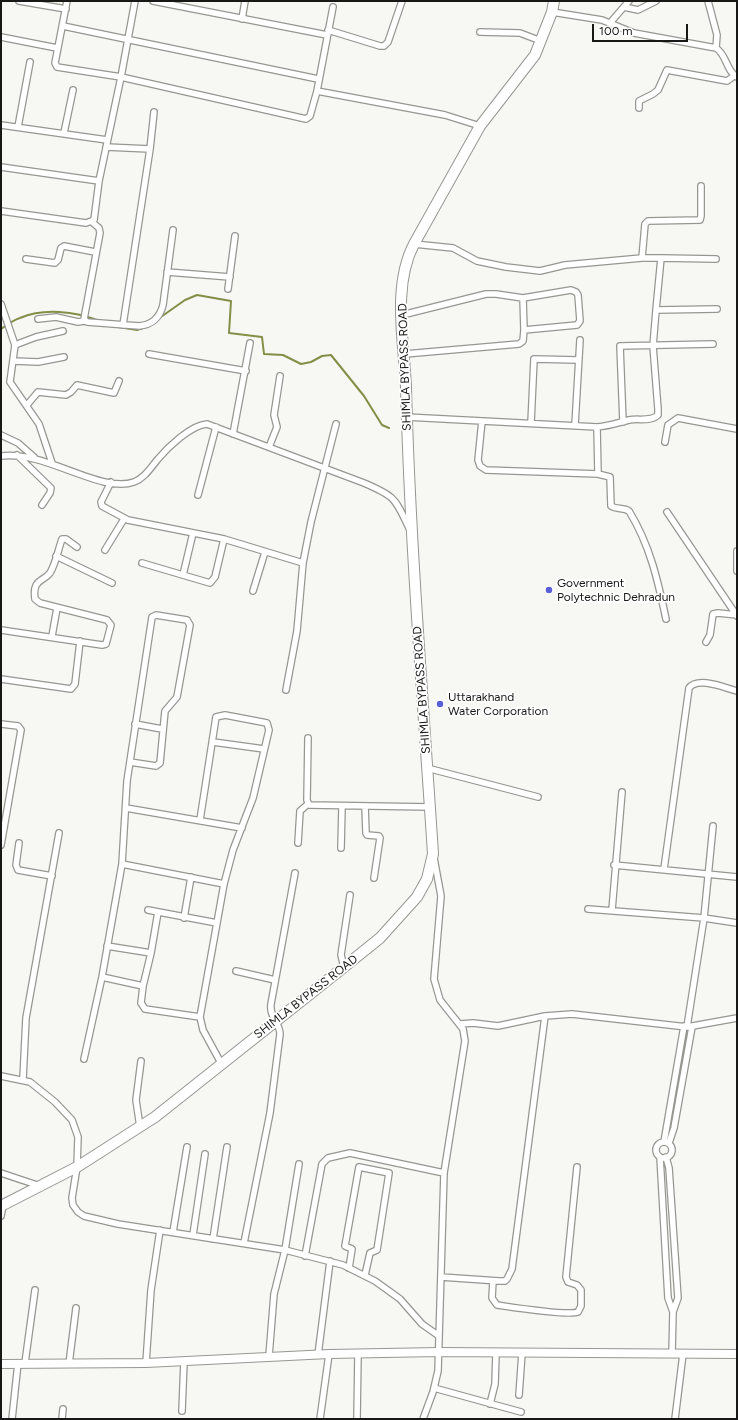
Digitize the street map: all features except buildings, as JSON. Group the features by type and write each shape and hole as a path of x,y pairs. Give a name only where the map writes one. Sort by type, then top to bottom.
{"highway":[{"name":"SHIMLA BYPASS ROAD","path":"2,1209 77,1167 140,1127 380,938 416,897 426,879 433,854 412,534 402,292 409,253 480,126 528,65 541,41 552,12 554,1"}],"street":[{"path":"19,1 66,9"},
{"path":"67,1 63,26 57,48 55,63 57,67 121,77 306,119 310,116 317,91 332,7"},
{"path":"92,222 135,1"},
{"path":"153,1 327,33 380,46 384,46 388,42 402,1"},
{"path":"242,18 245,1"},
{"path":"610,22 629,1"},
{"path":"624,7 638,10 656,1"},
{"path":"708,1 717,34 716,48"},
{"path":"552,12 610,22 634,33 716,48 724,55 736,77 727,81 667,70 658,90 639,101 639,108"},
{"path":"63,26 318,79"},
{"path":"480,32 520,33 541,41"},
{"path":"1,37 57,48"},
{"path":"18,127 30,62"},
{"path":"64,133 73,90"},
{"path":"317,91 445,115 480,126"},
{"path":"123,324 150,149 154,112"},
{"path":"1,125 107,140"},
{"path":"106,147 150,149"},
{"path":"1,166 99,181"},
{"path":"642,258 645,224 648,221 700,220 701,186"},
{"path":"1,211 86,223 92,222"},
{"path":"84,321 100,230 92,222"},
{"path":"38,319 56,317 78,322 84,321 143,326 159,316 163,305 172,230"},
{"path":"228,290 235,236"},
{"path":"414,244 453,248 477,261 506,267 540,271 565,265 642,258 716,259"},
{"path":"26,259 55,263 58,260 61,248 64,246 95,252"},
{"path":"406,417 597,427 614,426 631,420 653,418 658,415 653,346 661,258"},
{"path":"167,272 230,277"},
{"path":"402,315 486,294 522,298 571,290 576,292 578,295 580,321 577,325 524,330"},
{"path":"405,354 519,344 523,341 524,330 522,298"},
{"path":"1,304 15,345 10,382 27,405 42,430 52,463"},
{"path":"656,310 717,309"},
{"path":"15,345 36,337 63,332"},
{"path":"575,425 580,340"},
{"path":"233,434 246,371 250,343"},
{"path":"623,422 619,347 622,345 653,346 714,344"},
{"path":"149,354 246,371"},
{"path":"13,361 38,362 64,357"},
{"path":"531,423 534,359 578,360"},
{"path":"269,447 277,427 274,415 280,376"},
{"path":"27,405 38,392 66,395 77,385 114,393 119,381"},
{"path":"665,442 668,425 678,418 737,429"},
{"path":"482,421 478,460 482,469 598,474 610,477 611,506 616,508 624,508 629,512 646,545 658,577 666,619"},
{"path":"1,456 17,455 34,457 91,478 111,482 129,483 141,478 168,448 195,428 207,424 389,494 396,501 412,534"},
{"path":"286,690 297,632 303,563 324,468 336,424"},
{"path":"198,495 216,427"},
{"path":"597,427 598,474"},
{"path":"1,435 22,445 34,457"},
{"path":"17,455 43,478 50,488 50,493 42,505"},
{"path":"111,482 101,502 102,506 124,519 224,539 303,563"},
{"path":"667,512 737,615"},
{"path":"105,550 124,519"},
{"path":"183,575 194,533"},
{"path":"1,630 52,636 105,645 110,625 109,622 37,601 35,593 38,581 50,573 63,539 77,547"},
{"path":"142,563 208,583 212,581 224,539"},
{"path":"737,550 737,571"},
{"path":"253,591 265,552"},
{"path":"56,556 112,583"},
{"path":"52,636 57,608"},
{"path":"706,642 710,635 713,614 718,613 737,615"},
{"path":"84,1059 102,977 106,946 122,864 130,762 152,617 156,615 183,619 189,622 190,625 177,697 165,711 159,765 156,766 130,762"},
{"path":"1,679 71,689 75,684 80,641"},
{"path":"664,869 690,688 692,684 699,683 737,691"},
{"path":"200,820 216,717 225,715 267,723 269,730 253,798 231,857 224,884 200,1017 203,1030 221,1063"},
{"path":"1,724 18,726 21,730 1,845"},
{"path":"135,724 162,729"},
{"path":"308,738 308,804"},
{"path":"213,742 264,749"},
{"path":"427,768 538,798"},
{"path":"612,910 614,865 622,792"},
{"path":"298,843 300,810 308,804 431,807"},
{"path":"341,848 342,806"},
{"path":"365,806 366,834 379,836 380,838 374,878"},
{"path":"126,808 242,828"},
{"path":"666,1143 674,1128 704,918 713,826"},
{"path":"23,1079 26,1018 59,833"},
{"path":"19,843 16,865 18,870 52,876"},
{"path":"423,1419 434,1388 439,1352 444,1173 465,1041 465,1035 460,1024 446,1010 440,1000 434,979 441,896 433,854"},
{"path":"122,864 224,884"},
{"path":"614,865 709,873 737,877"},
{"path":"244,1243 268,1120 280,1034 280,1030 274,1021 270,1008 295,873"},
{"path":"184,918 191,877"},
{"path":"344,967 341,955 350,895"},
{"path":"588,909 704,918 737,923"},
{"path":"148,910 217,924"},
{"path":"158,912 141,1003 145,1009 200,1017"},
{"path":"106,946 151,953"},
{"path":"236,971 275,980"},
{"path":"102,977 143,986"},
{"path":"460,1024 473,1023 498,1026 545,1016 572,1014 688,1027 737,1018"},
{"path":"442,1277 493,1281 507,1279 512,1269 516,1226 545,1016"},
{"path":"666,1143 688,1027"},
{"path":"140,1127 136,1100 141,1061"},
{"path":"1,1076 23,1079 37,1087 72,1120 78,1137 77,1167 72,1198 73,1206 78,1212 93,1219 285,1250 330,1261 365,1275 400,1299 422,1324 439,1336"},
{"path":"663,1157 672,1150 666,1143 659,1143 656,1148 657,1153 663,1157 669,1168 678,1298 673,1312 672,1354"},
{"path":"172,1232 188,1147"},
{"path":"213,1239 227,1147"},
{"path":"305,1256 322,1164 328,1158 350,1153 444,1173"},
{"path":"193,1235 205,1154"},
{"path":"663,1157 668,1298 673,1312"},
{"path":"270,1356 274,1294 285,1250 299,1164"},
{"path":"350,1268 352,1249 345,1246 359,1167 389,1173 377,1250 370,1253 365,1275"},
{"path":"493,1281 492,1298 497,1305 544,1311 578,1312 581,1290 576,1284 568,1282 566,1277 577,1167"},
{"path":"1,1173 41,1186"},
{"path":"146,1363 151,1290 160,1230"},
{"path":"318,1355 330,1261"},
{"path":"12,1419 35,1290"},
{"path":"69,1364 76,1308"},
{"path":"1,1364 146,1363 270,1356 439,1352 737,1354"},
{"path":"490,1404 495,1384 496,1352"},
{"path":"518,1395 522,1353"},
{"path":"320,1419 329,1354"},
{"path":"357,1419 358,1354"},
{"path":"676,1419 682,1354"},
{"path":"182,1411 184,1361"},
{"path":"434,1388 521,1412"},
{"path":"62,1419 63,1409"}],"waterway":[{"path":"158,319 185,300 197,295 231,301 229,333 262,337 264,354 283,355 301,364 311,362 322,356 331,355 364,396 382,425 389,428"},
{"path":"1,329 17,319 29,315 49,312 70,313 99,321"},
{"path":"112,326 137,330 143,328"}],"place":[{"name":"Government Polytechnic Dehradun","path":"549,590"},
{"name":"Uttarakhand Water Corporation","path":"440,704"}]}
